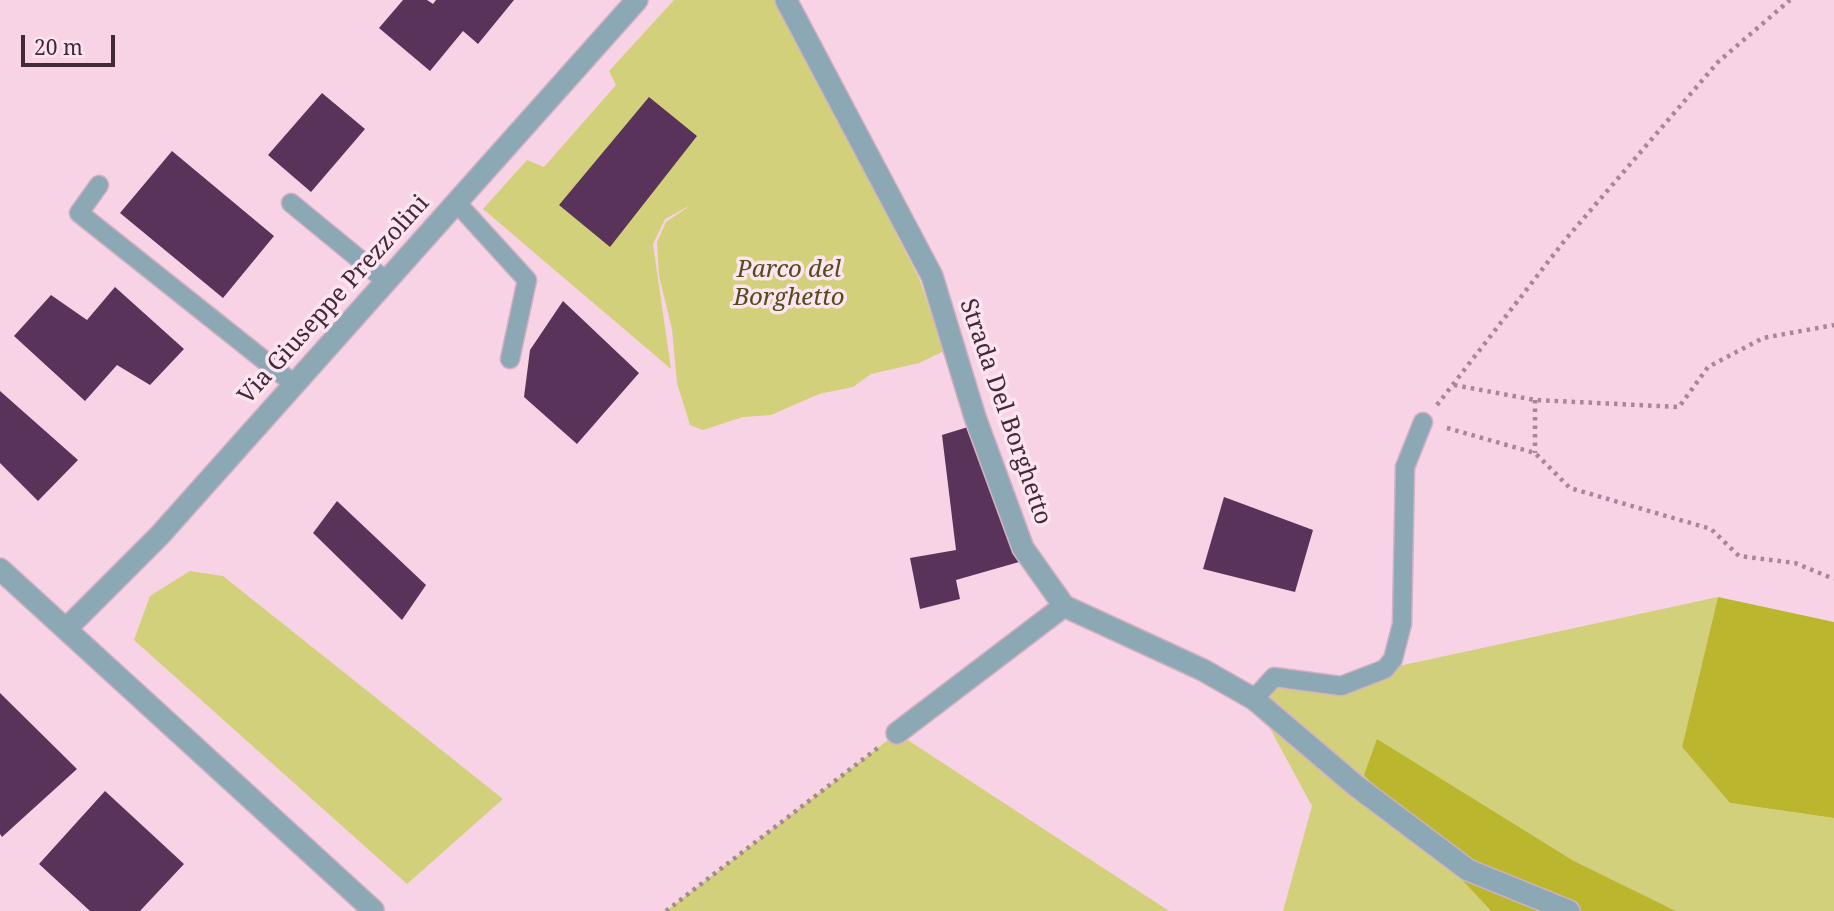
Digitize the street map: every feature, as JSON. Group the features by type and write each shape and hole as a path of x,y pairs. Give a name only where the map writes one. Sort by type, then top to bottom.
{"street":[{"name":"Via Giuseppe Prezzolini","path":"66,629 160,535 637,0"},
{"name":"Strada Del Borghetto","path":"786,0 932,276 975,417 1023,548 1064,606"},
{"path":"0,569 373,911"},
{"path":"897,733 1064,606 1203,670 1254,699 1355,785 1468,870 1569,911"}],"lane":[{"path":"99,185 79,213 294,384"},
{"path":"456,202 527,280 510,359"},
{"path":"291,203 386,281"},
{"path":"1254,699 1274,677 1341,686 1385,669 1394,659 1402,624 1405,467 1423,422"}],"path":[{"path":"1790,0 1718,62 1565,240 1423,422 1535,453 1570,488 1711,529 1740,556 1795,564 1834,579"},
{"path":"1454,385 1535,400 1679,407 1708,367 1763,338 1834,325"},
{"path":"1535,400 1535,453"},
{"path":"666,911 897,733"}],"green space":[{"name":"Parco del Borghetto","path":"674,0 776,0 919,278 944,351 919,363 871,374 853,387 819,394 771,415 743,417 703,430 690,425 677,383 672,329 659,276 657,242 666,222 691,205 665,219 653,244 671,369 483,209 527,160 544,167 616,85 609,71"},
{"path":"190,571 223,576 503,799 407,884 134,640 150,596"},
{"path":"1718,597 1682,747 1730,803 1834,818 1834,911 1676,911 1572,860 1365,775 1491,911 1283,911 1312,806 1254,699 1274,677 1341,686 1385,669"},
{"path":"897,733 1169,911 666,911"}],"shaded area":[{"path":"1718,597 1834,622 1834,818 1730,803 1682,747"},
{"path":"1377,739 1572,860 1676,911 1491,911 1364,775"}],"building":[{"path":"403,0 427,0 433,4 436,0 514,0 478,44 463,31 430,71 379,28"},
{"path":"322,93 365,129 311,192 268,155"},
{"path":"649,97 697,136 610,247 559,205"},
{"path":"172,151 274,236 223,298 120,213"},
{"path":"115,287 184,349 150,385 117,365 85,401 14,336 51,295 87,320"},
{"path":"563,301 639,373 577,444 524,397 530,350"},
{"path":"0,391 78,460 38,501 0,463"},
{"path":"968,427 1019,562 956,580 960,599 920,609 910,558 956,550 942,435"},
{"path":"1224,497 1313,530 1295,592 1203,569"},
{"path":"337,501 426,585 402,620 313,533"},
{"path":"0,693 77,769 2,837 0,834"},
{"path":"105,791 184,864 140,911 90,911 39,864"}]}
